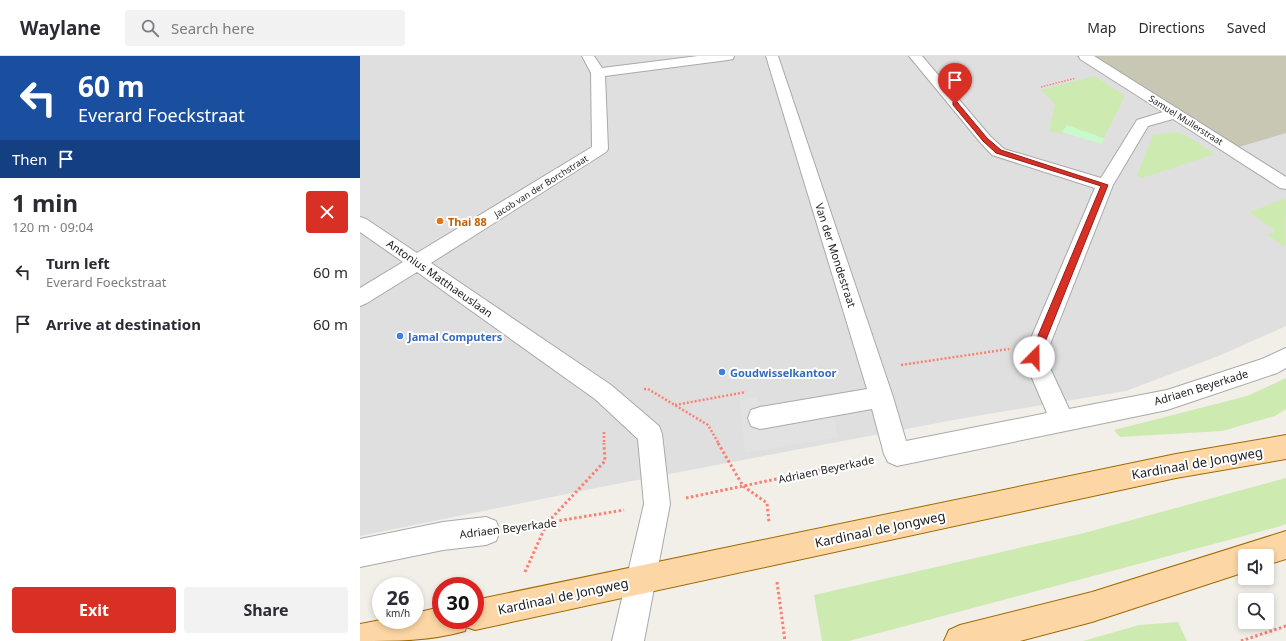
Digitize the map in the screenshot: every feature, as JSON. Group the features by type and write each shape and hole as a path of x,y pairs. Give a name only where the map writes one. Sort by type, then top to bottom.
{"main road":[{"name":"Kardinaal de Jongweg","path":"484,614 1176,466 1286,446"},
{"path":"1273,549 1286,545"},
{"path":"960,641 1092,607 1238,560"},
{"path":"360,640 401,637 432,627"}],"street":[{"name":"Jacob van der Borchstraat","path":"360,298 600,149 598,73 588,56"},
{"path":"598,73 728,56"},
{"name":"Van der Mondestraat","path":"772,56 881,397 897,454"},
{"path":"915,56 985,139 998,152 1105,185"},
{"name":"Samuel Mullerstraat","path":"1085,56 1286,184"},
{"path":"1062,420 1034,357 1105,185 1142,123 1176,113"},
{"name":"Antonius Matthaeuslaan","path":"360,223 603,392 650,434 657,504 628,641"},
{"name":"Adriaen Beyerkade","path":"897,454 1167,400 1269,366 1286,358"},
{"path":"760,418 881,397"},
{"name":"Adriaen Beyerkade","path":"360,553 443,536 486,531"}],"path":[{"path":"1041,87 1107,70"},
{"path":"547,523 605,461 603,392 648,389 708,425 743,486"},
{"name":"Adriaen Beyerkade","path":"486,531 547,523 657,504 897,454"},
{"path":"1241,641 1286,626"}],"shaded area":[{"path":"360,56 1286,56 1286,326 1221,355 1126,391 959,419 611,485 360,536"},
{"path":"1076,56 1286,56 1286,133 1239,147 1179,110 1145,101"},
{"path":"757,397 762,428 833,416 838,437 745,453 740,400"}],"green space":[{"path":"1095,76 1125,96 1104,138 1067,125 1060,134 1049,131 1055,104 1041,90"},
{"path":"1067,125 1105,139 1102,144 1062,132"},
{"path":"1175,132 1187,136 1215,154 1142,178 1137,175 1153,135"},
{"path":"1284,199 1286,200 1285,247 1267,235 1276,231 1249,212"},
{"path":"1286,378 1286,409 1275,416 1222,431 1120,437 1114,430 1247,396"},
{"path":"1286,478 1286,524 1281,526 849,641 822,641 814,595 1084,533"},
{"path":"1178,622 1187,641 1083,641 1139,625"}],"place":[{"name":"Thai 88","path":"440,221"},
{"name":"Jamal Computers","path":"400,336"},
{"name":"Goudwisselkantoor","path":"722,372"}],"route":[{"path":"955,104 998,152 1105,185 1034,357"}]}
